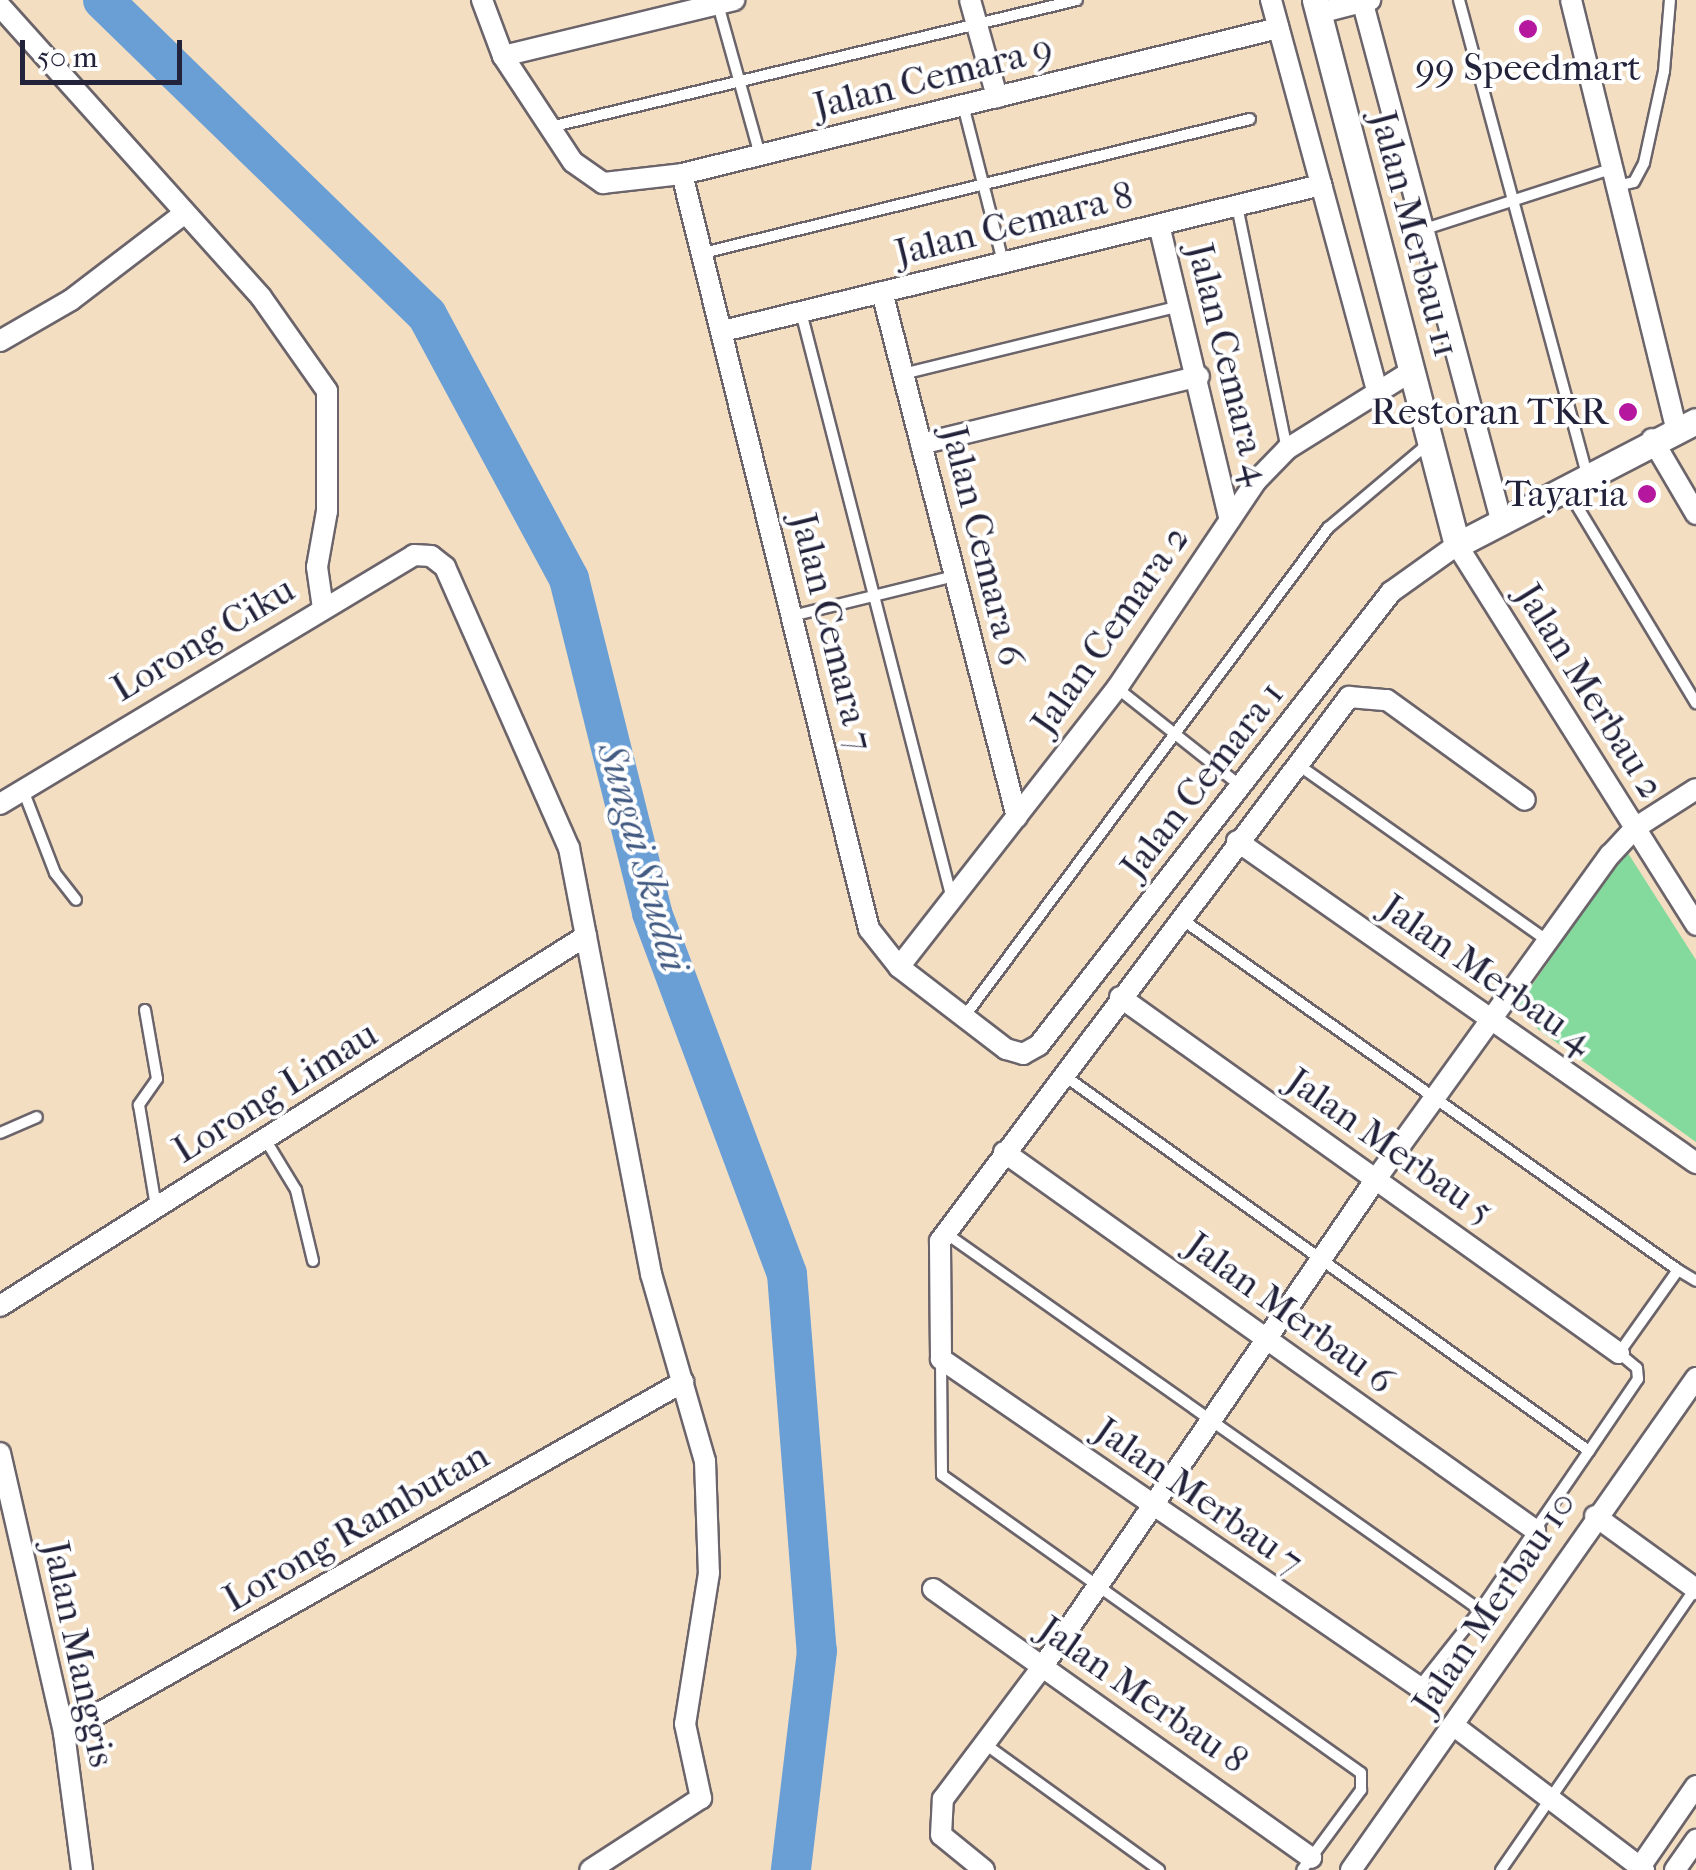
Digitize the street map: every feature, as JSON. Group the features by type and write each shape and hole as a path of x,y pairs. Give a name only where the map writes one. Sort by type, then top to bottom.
{"street":[{"path":"482,0 503,56 550,126"},
{"path":"970,0 996,97"},
{"path":"1271,0 1378,393"},
{"path":"1571,0 1696,514"},
{"path":"503,56 723,1"},
{"path":"1317,6 1365,1 1421,230 1501,520"},
{"path":"0,6 182,216 261,297 327,390 327,511 317,566 322,608"},
{"name":"Jalan Merbau 11","path":"1317,6 1457,545"},
{"name":"Jalan Cemara 9","path":"550,126 573,162 603,184 682,174 1278,28"},
{"name":"Jalan Cemara 7","path":"682,174 869,929 900,967 1006,1049"},
{"name":"Jalan Cemara 8","path":"723,331 1321,186"},
{"path":"0,340 71,300 182,216"},
{"name":"Jalan Cemara 4","path":"1158,225 1198,376 1230,520"},
{"name":"Jalan Cemara 6","path":"882,292 1016,817"},
{"name":"Jalan Cemara 2","path":"900,967 1118,688 1256,480 1287,448 1412,371"},
{"path":"921,444 1198,376"},
{"path":"1457,545 1675,430"},
{"name":"Jalan Cemara 1","path":"1006,1049 1023,1054 1039,1045 1391,592 1457,545"},
{"name":"Jalan Merbau 2","path":"1457,545 1696,924"},
{"name":"Lorong Ciku","path":"0,804 414,555 431,556 445,568 569,848 586,936"},
{"path":"941,1359 943,1232 1349,698 1374,694 1525,800"},
{"path":"984,1870 951,1847 938,1818 943,1798 1044,1666 1376,1179 1548,941 1636,828 1696,789"},
{"name":"Jalan Merbau 4","path":"1238,841 1696,1163"},
{"path":"586,936 651,1274 705,1461 709,1572 685,1724 703,1790 695,1806 590,1870"},
{"name":"Lorong Limau","path":"0,1306 586,936"},
{"name":"Jalan Merbau 5","path":"1120,996 1619,1352"},
{"name":"Jalan Merbau 6","path":"1004,1152 1534,1530"},
{"name":"Jalan Merbau 7","path":"941,1359 1419,1687"},
{"name":"Jalan Merbau 10","path":"1352,1870 1595,1516 1696,1378"},
{"name":"Lorong Rambutan","path":"64,1734 683,1382"},
{"name":"Jalan Manggis","path":"0,1453 64,1734 82,1870"},
{"path":"1595,1516 1696,1588"},
{"name":"Jalan Merbau 8","path":"933,1589 1044,1666 1307,1864"},
{"path":"1453,1725 1641,1869 1696,1786"},
{"path":"1675,1870 1696,1840"}],"lane":[{"path":"550,126 978,27 1077,0"},
{"path":"1459,0 1515,204 1576,480 1696,703"},
{"path":"1421,230 1613,178 1634,182 1644,164 1664,71 1670,0"},
{"path":"723,1 760,155"},
{"path":"963,106 1003,263"},
{"path":"703,253 1250,118"},
{"path":"1237,206 1287,448"},
{"path":"903,374 1180,306"},
{"path":"801,312 952,900"},
{"path":"964,1017 1178,737 1328,528 1430,442"},
{"path":"792,616 955,576"},
{"path":"1118,688 1242,787"},
{"path":"1296,764 1548,941"},
{"path":"23,790 55,874 76,900"},
{"path":"1179,917 1433,1101 1696,1281"},
{"path":"145,1010 157,1080 140,1105 156,1208"},
{"path":"1062,1074 1325,1258 1590,1451"},
{"path":"0,1133 37,1117"},
{"path":"265,1140 296,1190 313,1261"},
{"path":"943,1232 1480,1610"},
{"path":"1419,1687 1480,1610 1638,1380 1636,1368 1619,1352 1678,1270"},
{"path":"941,1359 942,1474 1101,1583 1362,1772 1361,1790 1307,1864"},
{"path":"1500,1870 1696,1588"},
{"path":"984,1744 1159,1870"}],"green space":[{"path":"1626,850 1696,960 1696,1142 1535,1027 1519,1004"}],"waterway":[{"name":"Sungai Skudai","path":"103,0 427,315 569,579 652,913 787,1274 817,1651 791,1870"}],"place":[{"name":"99 Speedmart","path":"1528,29"},
{"name":"Restoran TKR","path":"1628,412"},
{"name":"Tayaria","path":"1647,494"}]}
